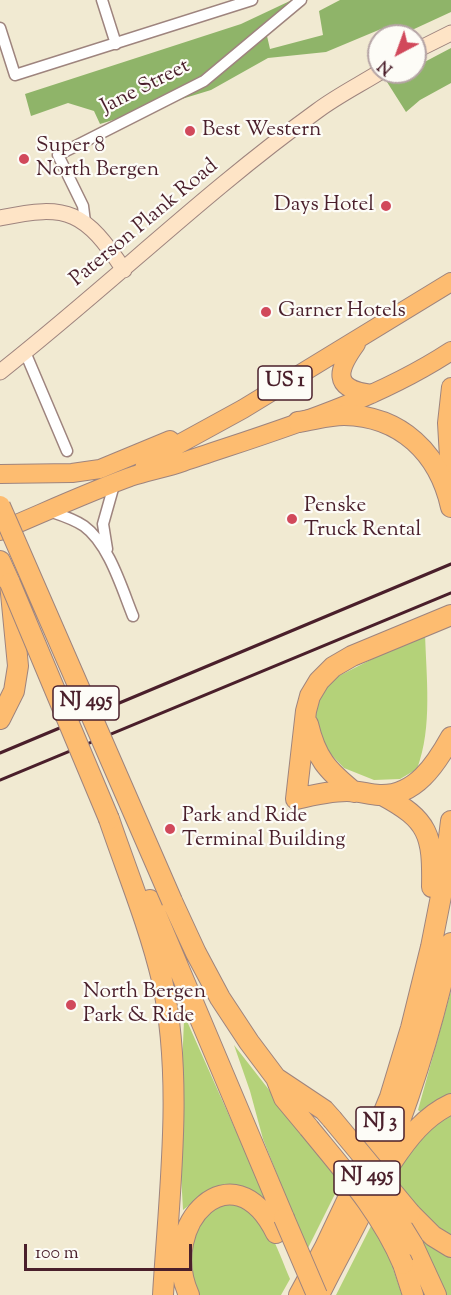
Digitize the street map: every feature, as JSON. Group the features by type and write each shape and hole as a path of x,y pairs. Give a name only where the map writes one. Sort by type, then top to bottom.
{"highway":[{"path":"298,422 341,415 375,419 393,426 411,438 430,457 445,483 451,507"},
{"name":"NJ 495","path":"0,506 186,932 220,998 276,1078 293,1089 378,1192 413,1245 436,1295"},
{"name":"NJ 495","path":"0,561 109,819 137,870 160,943 280,1226 306,1294"},
{"path":"0,719 14,691 18,666 10,583"},
{"path":"302,798 306,711 315,688 333,667 352,656 451,615"},
{"path":"302,798 316,792 325,783 327,774 313,744 306,711"},
{"path":"302,798 354,792 382,795 400,791 418,782 439,760 451,737"},
{"path":"324,765 354,792"},
{"path":"382,795 414,817 429,840 433,859 431,946"},
{"name":"NJ 3","path":"306,1294 383,1116 408,1037 431,946 443,886 451,821"},
{"path":"160,943 173,1072 163,1295"},
{"name":"NJ 3","path":"306,1294 369,1197 413,1084 434,1013 451,943"},
{"path":"276,1078 284,1098 319,1121 433,1236 451,1247"},
{"path":"369,1197 416,1130 435,1112 451,1104"},
{"path":"319,1121 392,1240 413,1295"},
{"path":"189,1295 182,1270 183,1243 193,1217 207,1202 227,1195 248,1199 280,1226"}],"main road":[{"path":"427,45 451,33"},
{"name":"Paterson Plank Road","path":"0,372 247,165 319,110 367,80"},
{"path":"0,218 37,211 63,213 86,222 96,231 124,270"},
{"name":"US 1","path":"122,481 170,449 209,428 451,282"},
{"path":"361,337 343,363 341,374 351,389 372,394"},
{"name":"US 1","path":"0,531 122,481 298,422 372,394 418,372 451,351"},
{"path":"451,387 447,423 451,492"},
{"path":"0,474 100,469 167,441 209,428"}],"street":[{"path":"102,0 116,44"},
{"path":"0,28 15,75 252,0"},
{"name":"Jane Street","path":"86,222 83,206 58,155 204,81 301,0"},
{"path":"25,352 67,451"},
{"path":"109,558 103,524 122,481"},
{"path":"49,511 86,527 92,532 109,558 133,616"}],"green space":[{"path":"292,0 297,0 302,4 267,36 270,49 323,35 319,11 340,0 451,0 451,12 425,24 367,24 367,35 326,52 268,58 211,90 100,124 94,111 68,103 31,116 25,94 241,24"},
{"path":"451,48 451,83 420,100 406,112 388,84 427,84 427,61"},
{"path":"425,632 427,719 417,769 400,779 374,780 344,768 324,747 314,717 319,697 333,679"},
{"path":"451,991 451,1097 422,1113 418,1110"},
{"path":"186,1019 272,1212 200,1197 183,1210 179,1138 184,1020"},
{"path":"234,1045 341,1182 307,1250 263,1139"},
{"path":"451,1111 451,1235 431,1222 390,1178 408,1149"},
{"path":"230,1203 254,1215 269,1233 290,1279 281,1295 198,1295 190,1270 189,1244 209,1209"},
{"path":"408,1217 451,1254 451,1295 444,1295"},
{"path":"372,1224 387,1251 402,1295 336,1295"}],"railway":[{"path":"0,753 451,564"},
{"path":"0,780 451,593"}],"place":[{"name":"Best Western","path":"190,131"},
{"name":"Super 8 North Bergen","path":"24,159"},
{"name":"Days Hotel","path":"386,206"},
{"name":"Garner Hotels","path":"266,312"},
{"name":"Penske Truck Rental","path":"292,519"},
{"name":"Park and Ride Terminal Building","path":"170,829"},
{"name":"North Bergen Park & Ride","path":"71,1005"}]}
